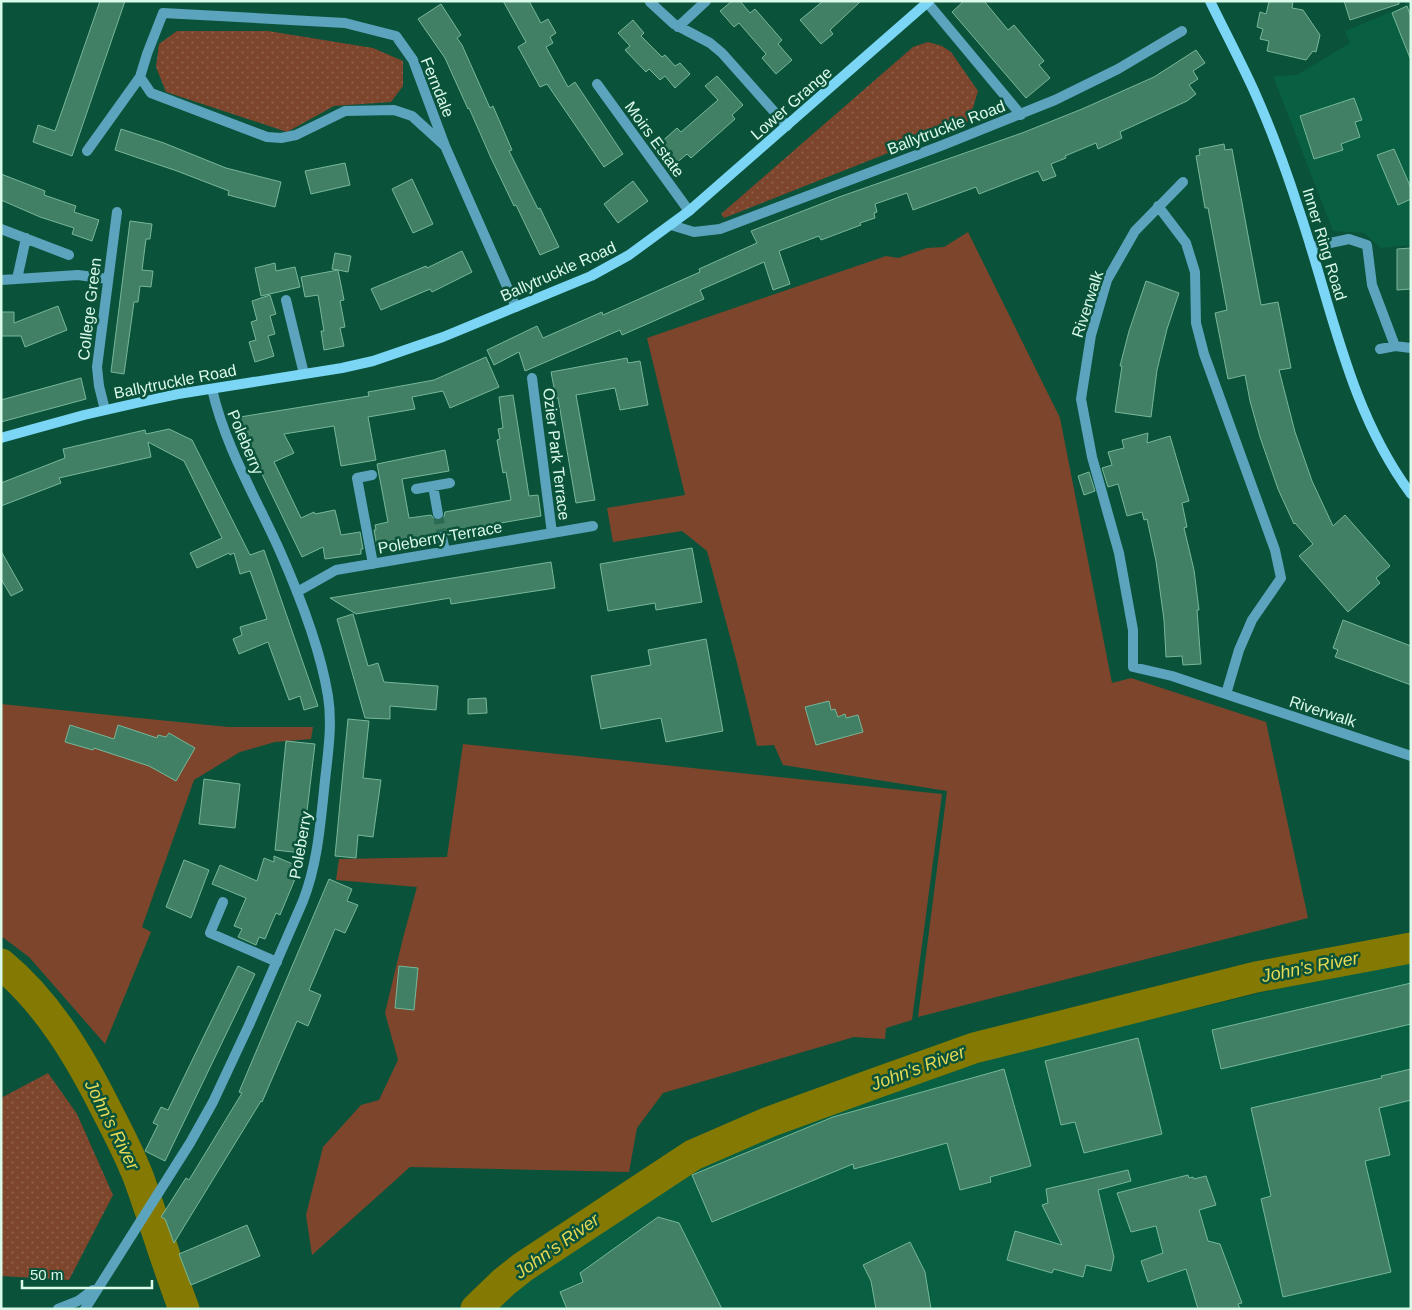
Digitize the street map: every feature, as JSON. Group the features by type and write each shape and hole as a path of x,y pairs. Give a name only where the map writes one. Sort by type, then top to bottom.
{"main road":[{"name":"Inner Ring Road","path":"1210,1 1244,69 1270,128 1311,247 1354,389 1379,443 1411,494"},
{"name":"Lower Grange","path":"671,225 787,126 927,2"},
{"name":"Ballytruckle Road","path":"1,438 105,410 212,389 360,365 392,355 443,337 608,267 629,255 671,225"}],"street":[{"path":"87,151 140,78 163,13 165,1"},
{"path":"678,27 706,1"},
{"path":"650,2 669,21 710,43 722,53 787,126"},
{"path":"927,2 1020,115"},
{"name":"Ferndale","path":"163,13 345,23 396,36 413,60 445,146 516,307"},
{"name":"Ballytruckle Road","path":"671,225 694,232 720,229 1020,115 1095,81 1182,31"},
{"name":"Ferndale","path":"140,78 150,94 267,137 281,138 296,134 345,111 394,110 412,116 445,146"},
{"name":"Moirs Estate","path":"597,84 689,211"},
{"name":"Riverwalk","path":"1183,182 1135,231 1108,280 1091,335 1081,399 1092,457 1119,553 1133,630 1133,667 1172,676 1411,756"},
{"path":"1158,206 1186,243 1195,272 1196,323 1204,354 1275,550 1281,578 1252,620 1239,650 1226,694"},
{"name":"College Green","path":"105,410 99,386 97,367 117,212"},
{"path":"1,229 69,255"},
{"path":"17,279 26,238"},
{"path":"1311,247 1349,239 1367,245 1372,285 1395,346"},
{"path":"1,280 78,275 108,279"},
{"path":"286,300 304,374"},
{"path":"1380,349 1395,346 1411,348"},
{"name":"Ozier Park Terrace","path":"532,378 552,533"},
{"name":"Poleberry","path":"85,1309 202,1122 226,1076 303,901 317,850 329,729 329,706 326,686 297,592 225,434 216,409 212,389"},
{"path":"372,475 357,478 372,564"},
{"path":"416,489 450,483"},
{"path":"433,486 438,514"},
{"name":"Poleberry Terrace","path":"297,592 336,570 593,526"},
{"path":"442,537 444,551"},
{"path":"223,902 210,933 277,962"},
{"name":"Poleberry","path":"58,1309 84,1297 103,1278"}],"shaded area":[{"path":"1406,1 1411,1 1411,245 1381,248 1364,233 1333,231 1273,76 1297,75 1350,43 1345,31 1407,5"},
{"path":"177,31 268,31 373,48 403,61 403,86 391,102 334,106 287,132 166,92 156,67 159,44"},
{"path":"928,42 942,46 951,52 978,91 969,121 724,218 721,214 913,47"},
{"path":"968,232 1060,418 1112,683 1131,678 1266,722 1308,918 918,1017 947,791 783,765 774,745 757,746 707,551 682,531 613,542 607,508 685,495 647,338 886,256 898,258 927,248 944,247"},
{"path":"1,704 228,727 313,727 311,739 275,742 240,752 194,780 142,927 151,932 105,1044 29,957 1,936"},
{"path":"463,744 942,794 912,1020 886,1028 885,1039 854,1037 663,1093 637,1128 629,1172 410,1167 312,1255 306,1215 323,1147 361,1105 379,1100 398,1060 385,1013 417,887 336,880 339,859 447,857"},
{"path":"1411,957 1411,1309 498,1309 526,1282 696,1163 881,1092 1023,1050"},
{"path":"48,1073 77,1114 113,1195 69,1280 1,1276 1,1098"}],"building":[{"path":"100,1 125,1 72,156 33,142 38,125 55,131"},
{"path":"503,1 529,1 541,23 548,19 556,33 550,37 553,43 546,47 568,87 575,82 623,154 604,167 547,84 540,87 518,47 526,42"},
{"path":"732,1 740,1 750,13 755,9 782,40 778,44 792,60 776,74 762,58 766,54 739,23 734,27 720,11"},
{"path":"823,1 861,1 830,30 833,34 821,44 800,20"},
{"path":"964,1 984,1 1008,30 1014,25 1044,61 1039,65 1050,78 1026,98 952,12"},
{"path":"1293,1 1292,8 1303,10 1320,35 1316,52 1313,51 1306,60 1267,51 1269,41 1260,39 1263,29 1257,27 1260,12 1266,14 1269,2"},
{"path":"1344,1 1399,1 1399,4 1350,20"},
{"path":"441,4 461,35 457,38 462,45 490,108 493,106 512,150 509,151 559,247 540,255 516,205 514,206 445,58 418,19"},
{"path":"1407,6 1411,17 1410,58 1392,13"},
{"path":"633,20 644,33 641,36 662,57 665,55 675,66 680,63 690,74 675,88 665,76 660,80 649,69 646,72 625,50 630,46 618,33"},
{"path":"1196,50 1205,63 1193,71 1198,79 1189,85 1196,94 1187,101 1120,132 1122,138 1098,149 1096,143 1051,164 1056,176 1043,181 1038,171 979,194 976,187 913,210 907,193 875,204 877,212 874,213 875,218 860,223 861,225 821,240 819,236 779,251 790,284 773,290 764,262 700,290 704,299 622,335 620,330 525,371 519,352 494,365 487,350 537,326 543,338 602,312 603,315 700,272 699,269 757,243 751,231 839,197 1022,133 1082,109 1154,77"},
{"path":"717,76 743,105 732,115 735,119 691,158 687,154 675,164 658,145 677,128 681,132 718,100 705,86"},
{"path":"1354,98 1362,120 1355,122 1360,137 1341,144 1343,150 1314,159 1300,116"},
{"path":"121,129 164,143 226,168 281,182 275,207 228,195 229,191 115,150"},
{"path":"1224,144 1225,150 1232,149 1261,305 1278,302 1291,368 1279,370 1295,432 1312,481 1333,526 1345,515 1390,566 1376,578 1380,583 1348,612 1299,556 1313,544 1294,524 1278,489 1260,437 1245,375 1228,379 1215,313 1227,310 1208,208 1205,208 1196,156 1200,155 1199,149"},
{"path":"1394,149 1411,188 1411,199 1398,205 1377,155"},
{"path":"345,163 350,185 311,194 305,171"},
{"path":"1,174 45,191 44,195 76,206 74,212 99,220 92,241 72,234 74,228 40,217 1,200"},
{"path":"412,179 433,224 413,233 392,189"},
{"path":"633,181 648,201 618,223 604,204"},
{"path":"130,221 152,224 150,239 146,239 142,270 153,271 151,287 140,286 138,302 134,302 124,374 111,372"},
{"path":"1411,248 1411,289 1397,290 1397,249"},
{"path":"462,251 472,272 432,292 430,289 381,310 371,289 426,266 427,268"},
{"path":"335,253 351,256 348,272 332,269"},
{"path":"275,263 276,271 295,267 300,287 261,296 255,268"},
{"path":"338,270 344,300 340,301 345,327 340,328 344,346 324,350 321,331 324,331 318,295 305,297 301,277"},
{"path":"1146,281 1179,293 1167,329 1157,370 1151,417 1115,412 1122,366 1120,366 1129,331"},
{"path":"270,295 276,314 270,316 275,334 268,336 274,356 255,362 249,342 256,340 251,322 257,320 252,301"},
{"path":"58,306 67,330 25,347 21,336 1,336 1,312 14,312 14,323"},
{"path":"486,357 499,387 450,408 443,391 412,397 415,409 368,417 376,460 341,466 334,426 284,434 294,453 274,462 301,518 314,512 315,514 335,510 341,535 360,532 363,549 361,549 361,554 325,559 323,547 302,557 244,437 240,417 369,396 368,392 434,380"},
{"path":"627,358 628,363 640,361 648,405 620,410 615,388 576,395 595,500 576,503 558,398 556,398 551,372"},
{"path":"81,378 86,399 1,422 1,400"},
{"path":"513,395 529,496 538,495 541,516 461,530 462,532 448,535 445,531 441,530 437,532 435,538 427,539 426,537 377,546 375,525 388,522 377,464 445,450 449,471 402,479 409,518 431,515 435,520 440,521 444,517 445,512 511,500 506,472 503,473 497,440 500,439 498,429 503,428 499,397"},
{"path":"169,429 192,440 250,555 264,550 318,706 304,710 300,696 289,700 268,642 239,654 233,639 242,635 240,627 267,619 250,571 240,574 234,553 230,555 229,553 197,568 190,553 222,538 184,461 148,442 151,457 59,478 61,483 1,506 1,483 65,458 63,449 145,430 146,434"},
{"path":"1148,433 1147,443 1170,436 1189,501 1182,503 1187,527 1184,528 1194,570 1199,610 1197,610 1201,664 1183,665 1182,656 1166,657 1164,620 1156,561 1147,519 1144,520 1142,512 1127,516 1118,484 1108,487 1102,468 1112,465 1108,452 1124,448 1122,440"},
{"path":"1089,472 1095,491 1084,495 1078,476"},
{"path":"692,548 702,602 656,610 655,603 608,611 600,564"},
{"path":"1,551 23,590 11,596 1,579"},
{"path":"551,562 555,588 451,604 450,598 356,614 330,598"},
{"path":"353,614 368,666 378,663 384,682 438,686 436,710 390,706 390,719 365,718 337,619"},
{"path":"1343,620 1411,646 1411,685 1335,657 1338,650 1333,648"},
{"path":"706,639 723,731 666,742 661,718 601,729 591,676 651,665 648,650"},
{"path":"486,698 487,713 468,714 468,699"},
{"path":"829,701 831,710 835,709 838,717 845,714 846,718 858,715 863,732 816,745 805,707"},
{"path":"348,719 369,721 363,778 381,780 373,837 358,835 356,858 335,856"},
{"path":"70,725 114,739 118,725 157,738 158,735 166,737 169,733 195,748 176,781 149,766 94,748 93,750 65,742"},
{"path":"286,741 315,744 302,853 275,850"},
{"path":"204,779 240,784 235,828 199,824"},
{"path":"274,856 300,867 280,915 276,913 265,939 259,937 256,945 238,937 242,929 234,926 246,898 212,884 220,865 257,881 264,858 274,862"},
{"path":"184,860 209,870 191,918 166,907"},
{"path":"329,879 352,889 347,901 358,905 345,933 335,929 309,990 321,995 308,1026 297,1021 262,1102 174,1243 165,1219 161,1217 186,1178 189,1180 242,1093 239,1092"},
{"path":"238,966 255,974 165,1161 145,1151 158,1125 153,1123 161,1107 168,1110"},
{"path":"399,966 418,968 414,1010 395,1008"},
{"path":"1411,983 1411,1024 1221,1069 1212,1030"},
{"path":"1138,1038 1162,1134 1084,1153 1075,1122 1061,1125 1045,1061"},
{"path":"1004,1069 1031,1166 990,1177 991,1182 960,1190 947,1143 854,1169 853,1164 712,1222 692,1175 833,1117"},
{"path":"1411,1069 1411,1100 1379,1108 1390,1155 1365,1161 1391,1272 1283,1297 1261,1199 1271,1196 1251,1108 1382,1078 1381,1076"},
{"path":"1128,1170 1131,1181 1098,1190 1114,1257 1111,1271 1086,1265 1083,1277 1054,1269 1052,1273 1007,1260 1015,1231 1062,1245 1042,1205 1048,1203 1046,1189"},
{"path":"1188,1175 1189,1178 1193,1177 1194,1179 1206,1176 1216,1205 1199,1210 1208,1241 1220,1244 1242,1303 1238,1304 1240,1309 1198,1309 1186,1269 1148,1282 1141,1261 1163,1253 1156,1226 1131,1232 1117,1193"},
{"path":"658,1217 679,1223 722,1309 567,1309 560,1292 583,1282 580,1273"},
{"path":"247,1225 260,1256 191,1285 179,1254"},
{"path":"910,1242 925,1272 931,1309 876,1309 871,1281 863,1265"}],"waterway":[{"name":"John's River","path":"476,1309 523,1267 693,1155 769,1122 974,1048 1256,977 1411,948"},
{"name":"John's River","path":"1,964 18,979 48,1013 74,1051 97,1091 138,1176 184,1309"}],"tunnel":[{"path":"438,514 442,537"}]}
